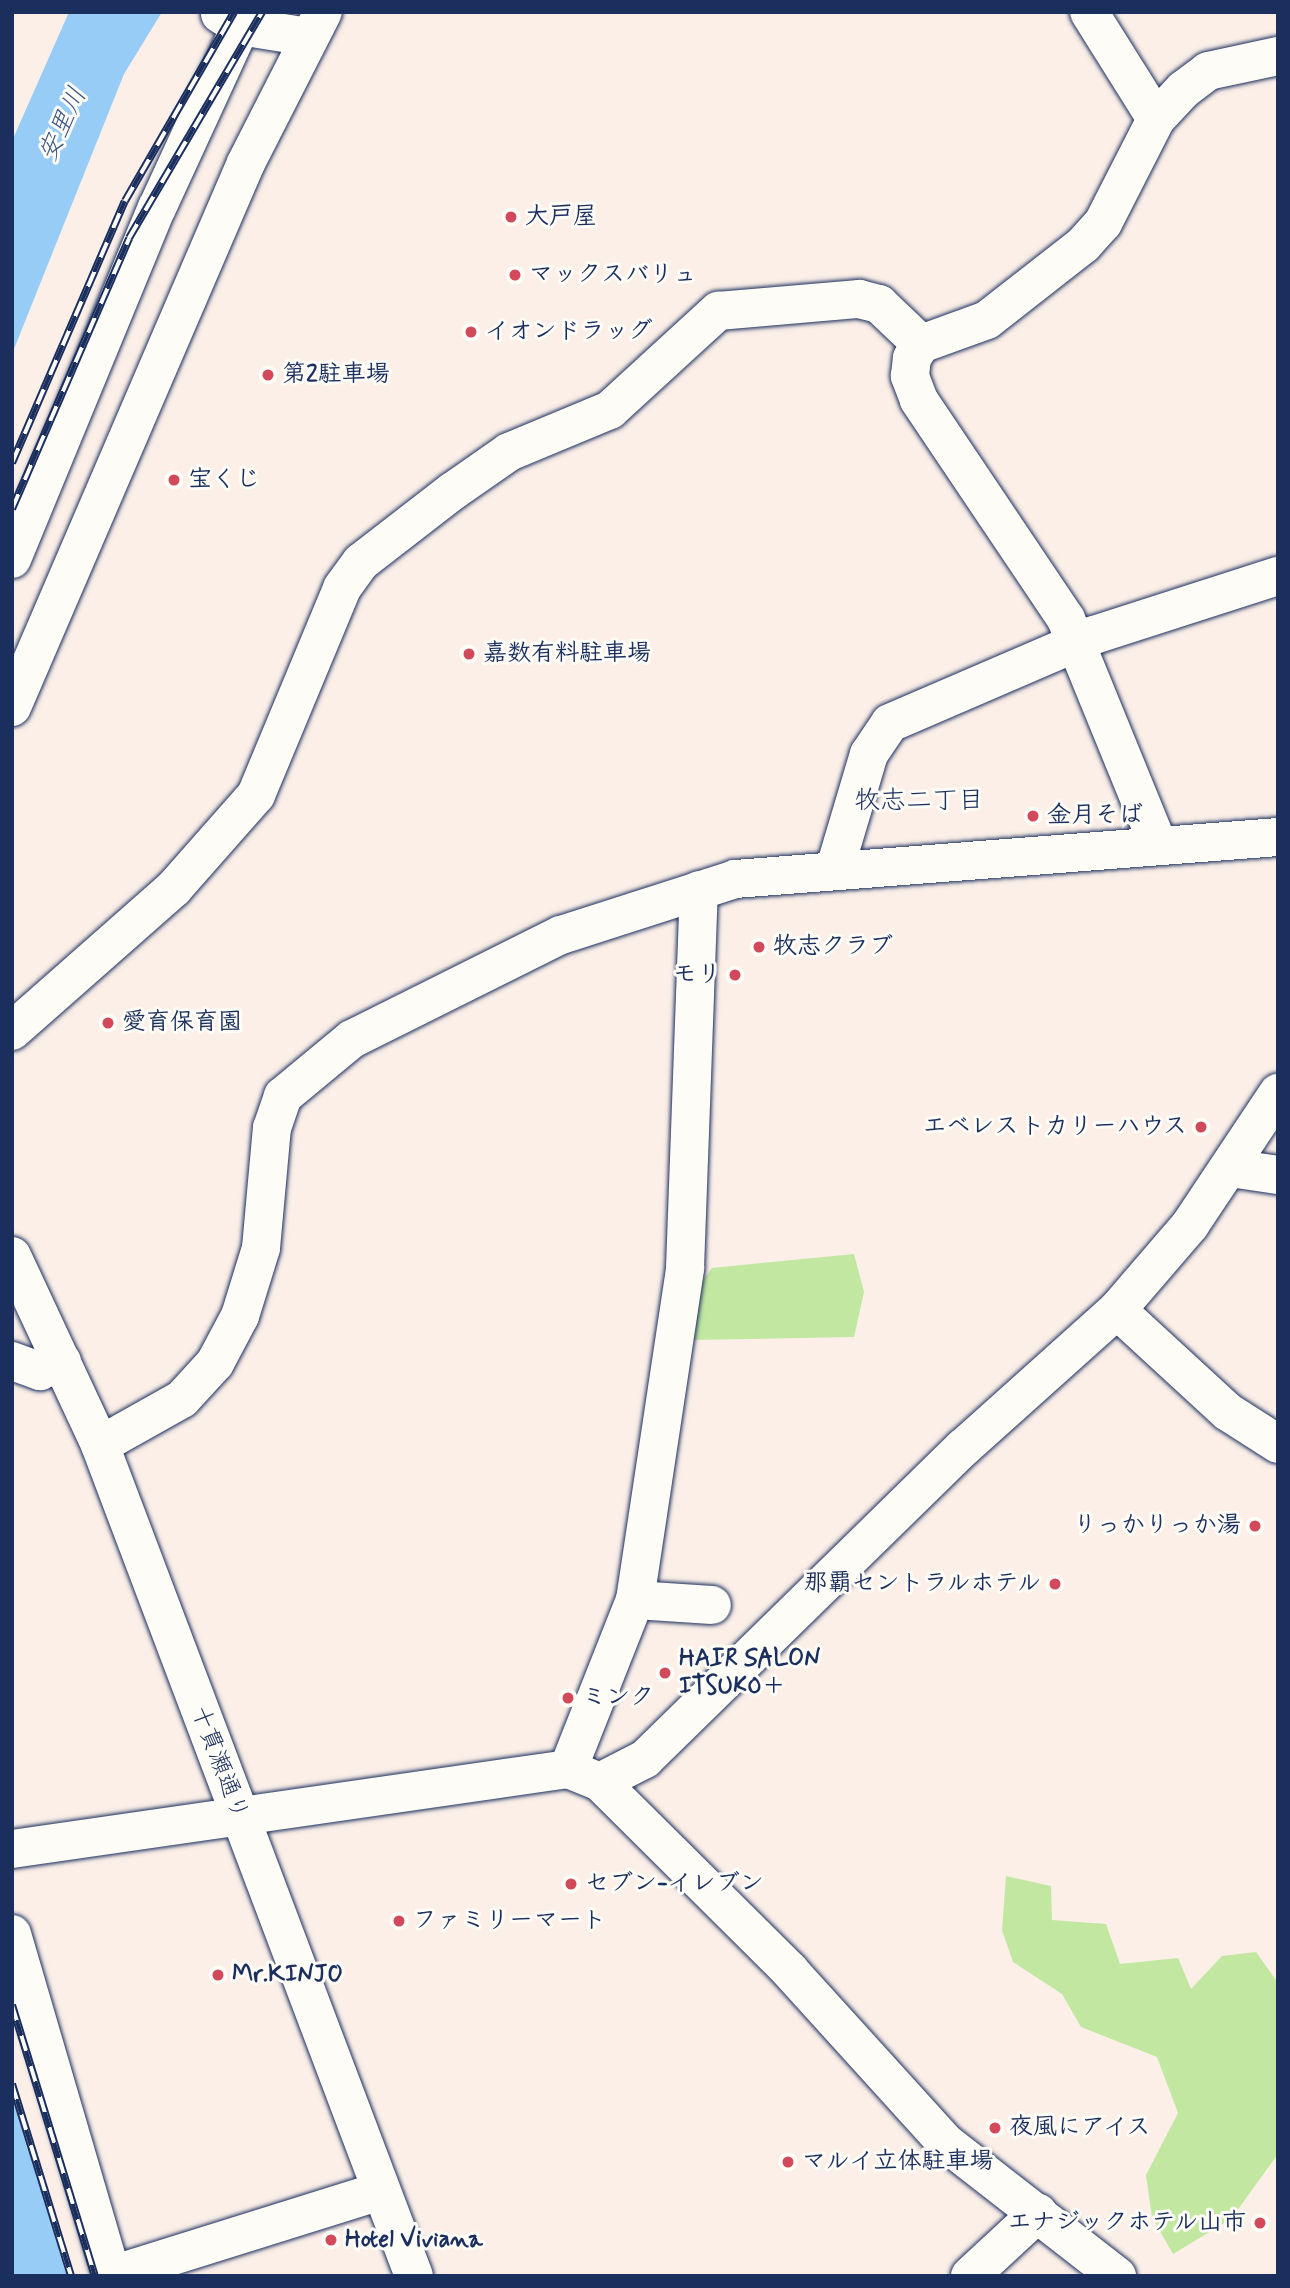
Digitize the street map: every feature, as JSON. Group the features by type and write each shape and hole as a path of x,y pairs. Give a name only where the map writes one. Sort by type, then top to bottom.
{"street":[{"path":"1089,12 1156,119"},
{"path":"12,559 235,17 308,20 12,707"},
{"path":"921,344 986,320 1083,245 1103,223 1156,119 1208,71 1278,56"},
{"path":"12,1031 174,888 256,795 342,587 361,562 443,498 509,452 610,410 718,312 859,299 878,303 921,344"},
{"path":"921,344 910,376 919,400 1017,538 1075,645 1157,842"},
{"path":"835,868 883,729 909,712 1075,645 1278,576"},
{"path":"100,1445 182,1399 215,1363 240,1316 261,1248 272,1128 283,1096 352,1039 561,935 735,879 835,868 1157,842 1278,837"},
{"path":"584,1776 635,1600 685,1268 694,908 699,890"},
{"path":"12,1849 584,1776 645,1759 683,1727 890,1517 1117,1310 1231,1168 1278,1093"},
{"path":"1231,1168 1278,1175"},
{"name":"十貫瀬通り","path":"12,1256 100,1445 414,2276"},
{"path":"1117,1310 1228,1412 1278,1444"},
{"path":"12,1361 40,1371 62,1361"},
{"path":"635,1600 712,1605"},
{"path":"584,1776 790,1971 946,2143 1117,2276"},
{"path":"12,1934 112,2275 380,2191"},
{"path":"971,2276 1038,2213"}],"green space":[{"path":"854,1254 864,1292 854,1337 690,1340 701,1283 712,1268"},
{"path":"1006,1876 1051,1886 1052,1920 1106,1924 1120,1964 1178,1958 1191,1989 1222,1956 1256,1952 1278,1983 1278,2154 1231,2219 1173,2254 1152,2217 1146,2175 1178,2113 1157,2057 1081,2027 1062,1994 1013,1962 1002,1930"}],"water":[{"name":"安里川","path":"69,12 162,12 124,74 12,354 12,141"},
{"path":"12,2095 67,2276 15,2276 12,2267"}],"railway":[{"path":"12,463 125,201 234,12"},
{"path":"12,509 129,238 262,12"},
{"path":"12,2005 95,2276"},
{"path":"12,2084 71,2276"}],"place":[{"name":"大戸屋","path":"511,217"},
{"name":"マックスバリュ","path":"515,275"},
{"name":"イオンドラッグ","path":"471,332"},
{"name":"第2駐車場","path":"268,375"},
{"name":"宝くじ","path":"174,480"},
{"name":"嘉数有料駐車場","path":"469,654"},
{"name":"金月そば","path":"1033,816"},
{"name":"牧志クラブ","path":"759,947"},
{"name":"モリ","path":"735,975"},
{"name":"愛育保育園","path":"108,1023"},
{"name":"エベレストカリーハウス","path":"1201,1127"},
{"name":"りっかりっか湯","path":"1255,1526"},
{"name":"那覇セントラルホテル","path":"1055,1584"},
{"name":"HAIR SALON ITSUKO＋","path":"665,1673"},
{"name":"ミンク","path":"568,1698"},
{"name":"セブン-イレブン","path":"571,1884"},
{"name":"ファミリーマート","path":"399,1921"},
{"name":"Mr.KINJO","path":"218,1975"},
{"name":"夜風にアイス","path":"995,2128"},
{"name":"マルイ立体駐車場","path":"788,2162"},
{"name":"エナジックホテル山市","path":"1260,2223"},
{"name":"Hotel Viviana","path":"331,2240"}],"district":[{"name":"牧志二丁目","path":"919,802"}]}
